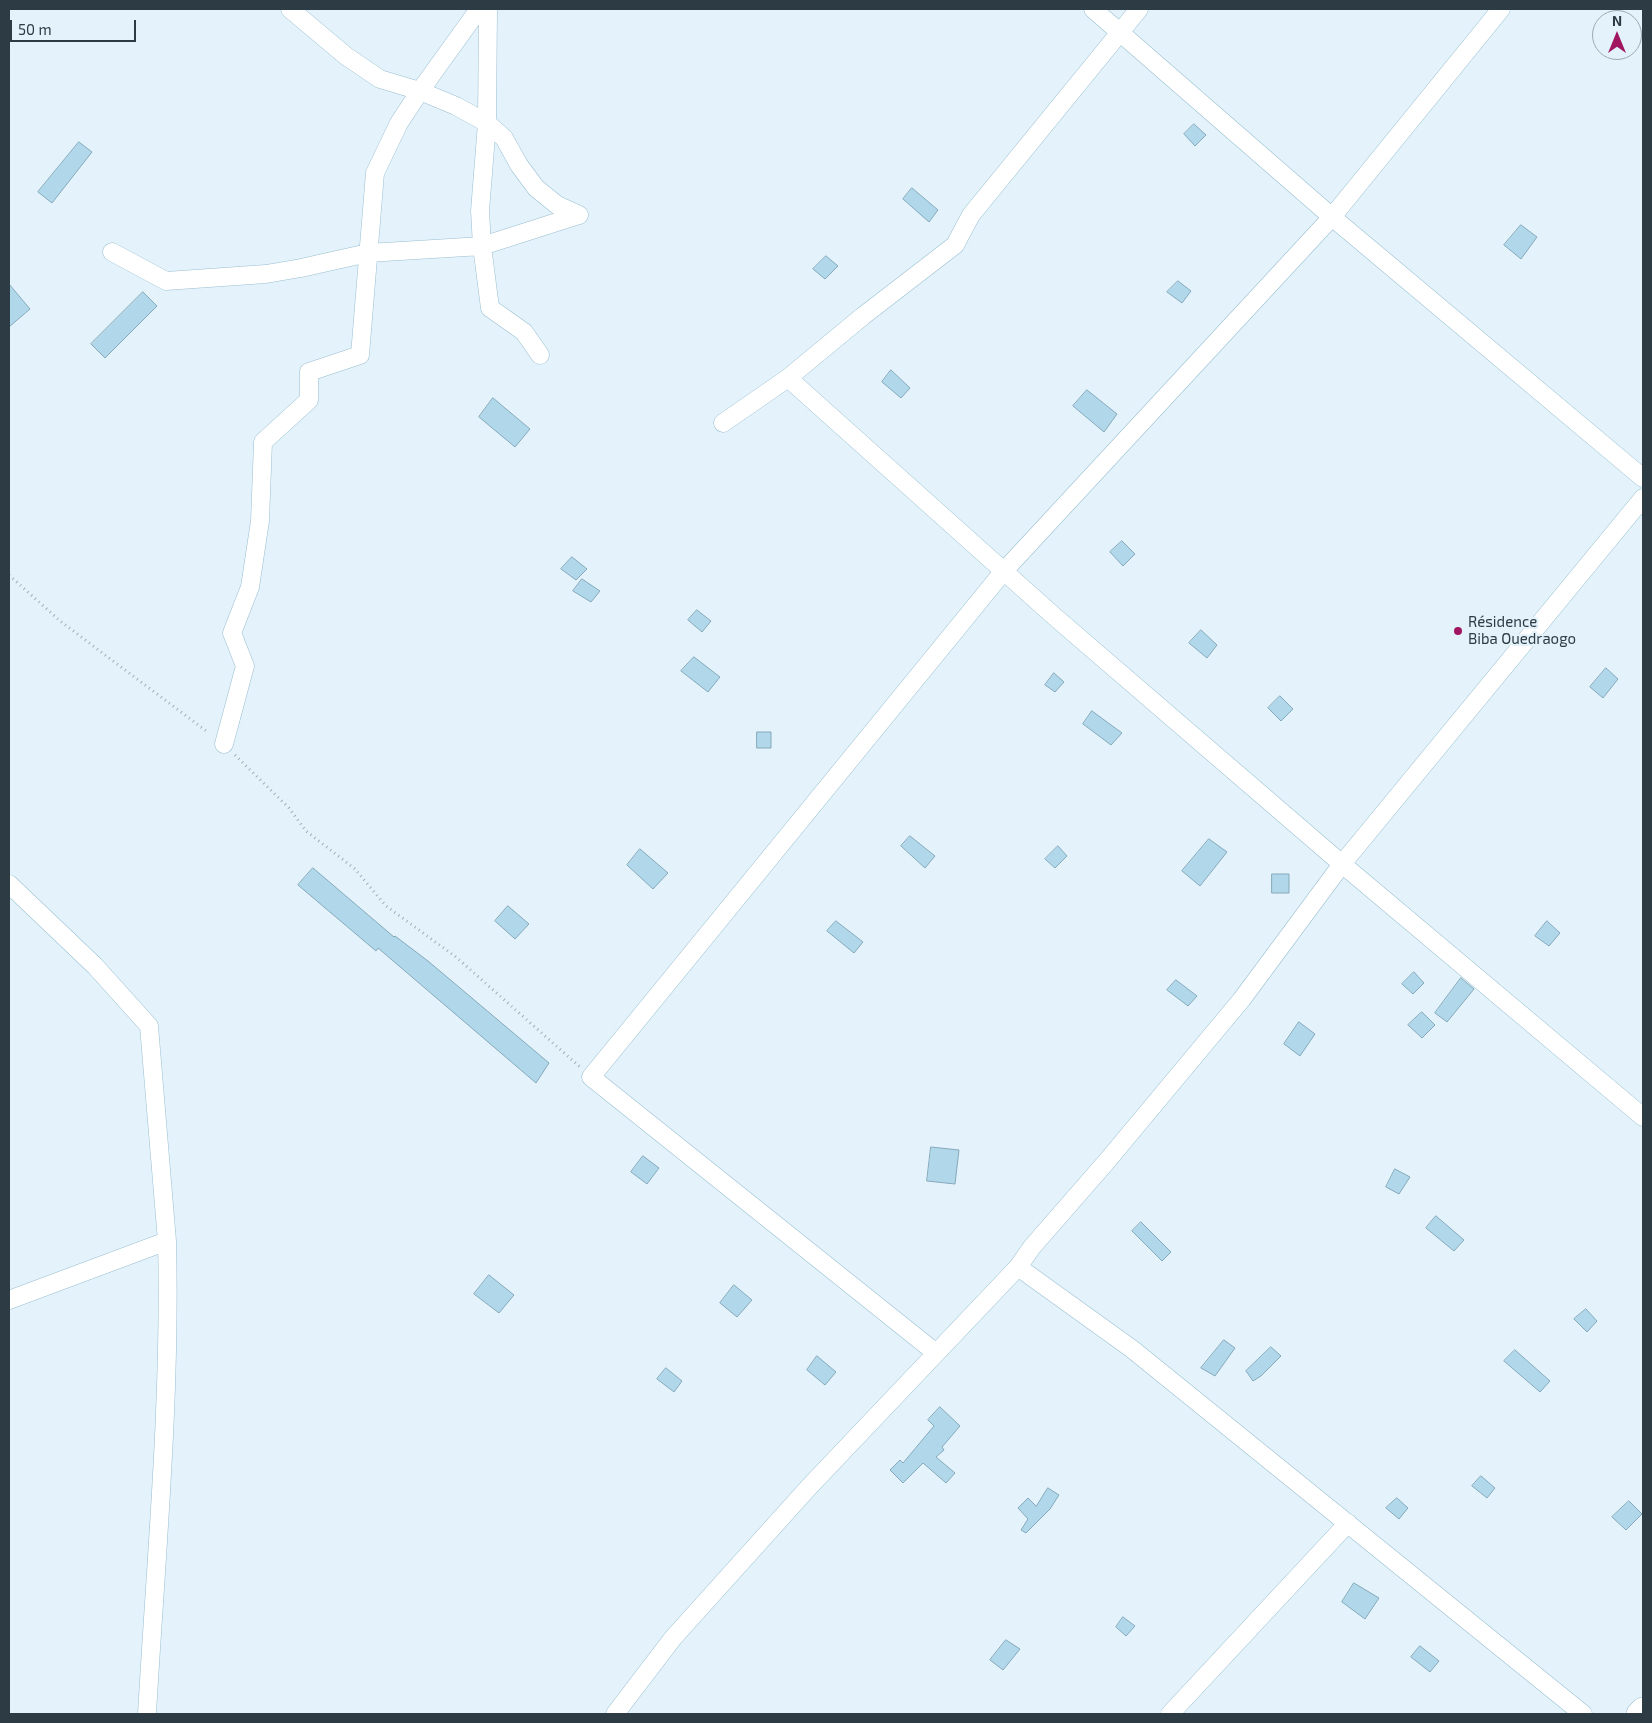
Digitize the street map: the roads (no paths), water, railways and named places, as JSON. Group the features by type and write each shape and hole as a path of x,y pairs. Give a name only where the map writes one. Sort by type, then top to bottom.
{"main road":[{"path":"1639,1714 1643,1710"}],"street":[{"path":"112,252 166,282 266,274 368,253 482,246 579,215 557,204 536,188 519,165 504,138 487,123 456,106 420,91 380,78 346,56 290,9"},
{"path":"224,744 245,666 232,632 250,587 260,521 263,442 309,400 309,372 360,355 375,173 399,123 479,9"},
{"path":"488,9 487,123 480,211 482,246 490,308 524,332 540,355"},
{"path":"1092,9 1332,217 1643,478"},
{"path":"723,423 788,378 955,244 971,215 1139,9"},
{"path":"936,1353 591,1077 1003,572 1332,217 1500,9"},
{"path":"788,378 1003,572 1342,864 1643,1117"},
{"path":"615,1714 673,1638 809,1487 1018,1267 1032,1247 1107,1161 1242,999 1342,864 1643,498"},
{"path":"9,884 94,966 148,1026 167,1241 164,1413 147,1714"},
{"path":"9,1300 167,1241"},
{"path":"1018,1267 1132,1348 1583,1714"},
{"path":"1170,1714 1348,1523"}],"place":[{"name":"Résidence Biba Ouedraogo","path":"1458,631"}]}
